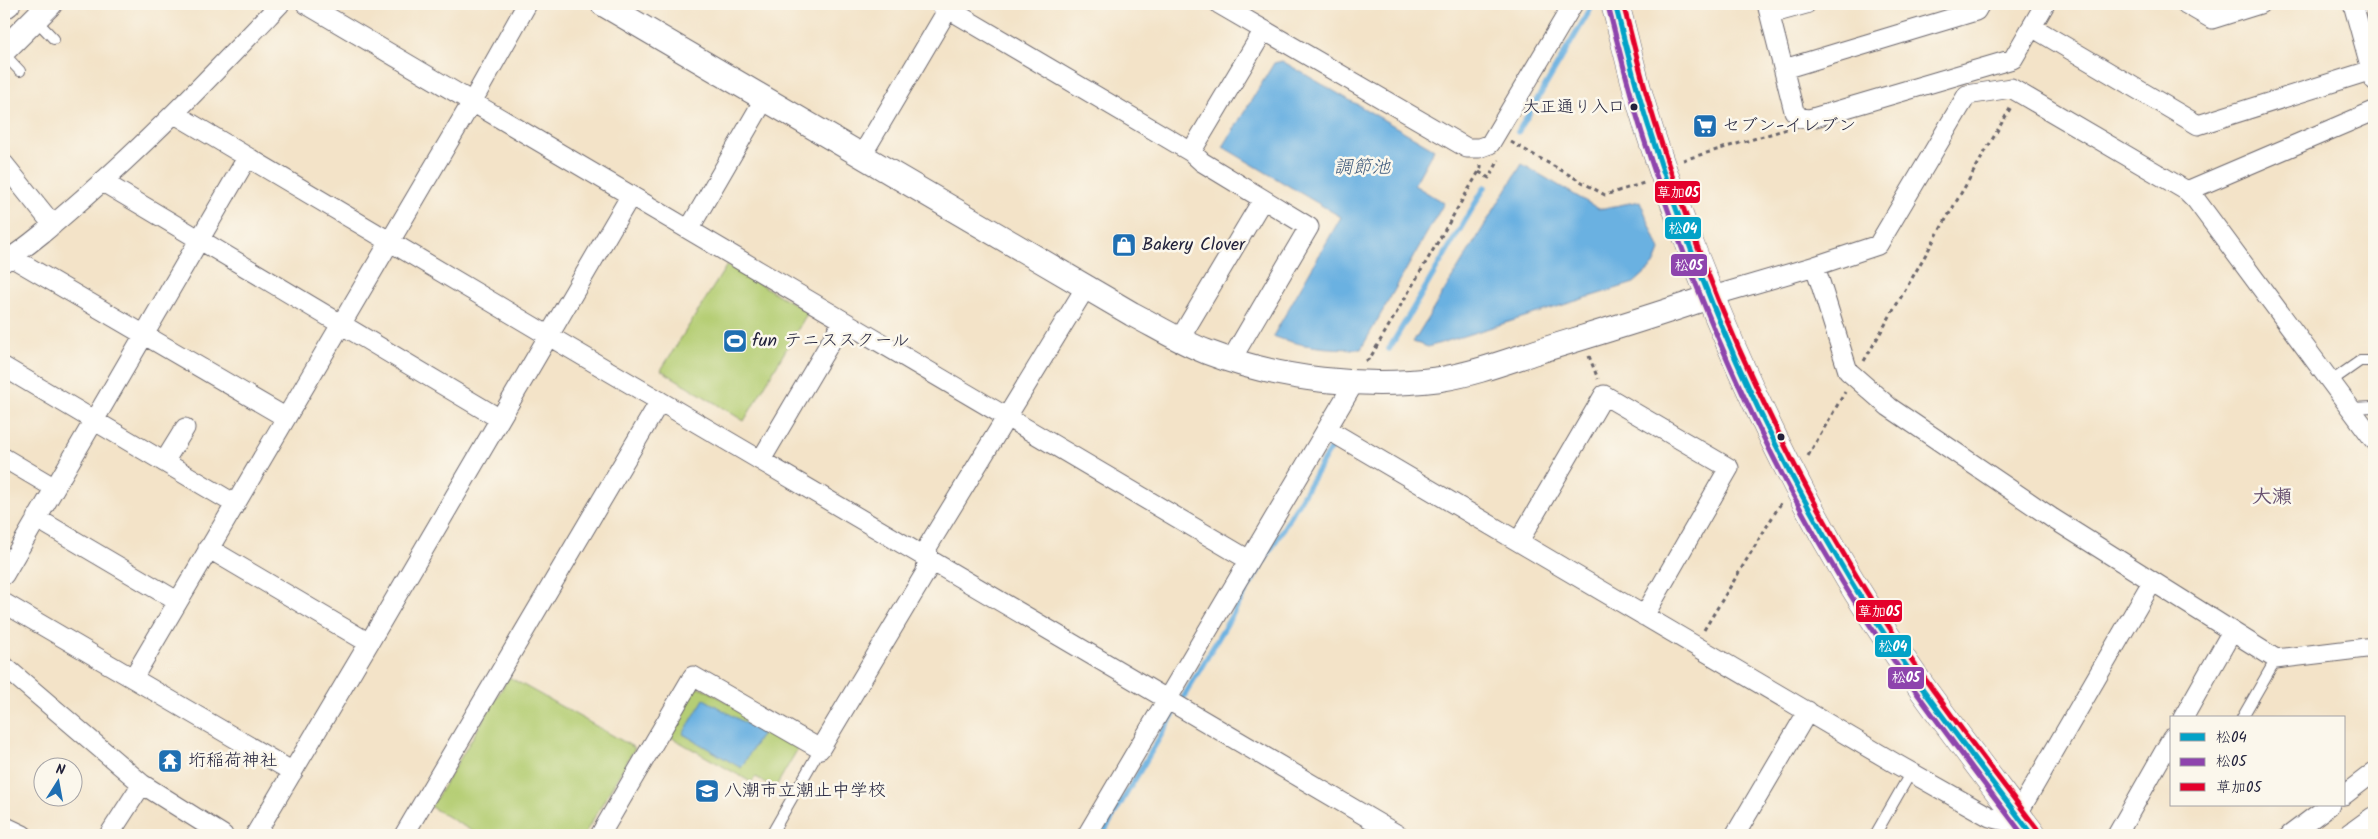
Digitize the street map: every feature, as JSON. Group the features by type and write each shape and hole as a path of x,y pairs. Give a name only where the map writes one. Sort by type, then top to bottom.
{"main road":[{"path":"1615,4 1643,111 1660,163 1709,297 1760,414 1849,578 1936,709 2024,825"},
{"path":"1628,4 1709,297"}],"street":[{"path":"4,7 8,4"},
{"path":"280,4 175,114 103,182 53,225 8,260 144,334 285,417"},
{"path":"306,4 1249,560"},
{"path":"133,678 285,417 342,324 389,240 472,102 527,4"},
{"path":"604,4 1179,340 1230,360 1305,377 1359,373 1443,378 1502,363 1878,245 1967,95 2011,88 2187,191 2196,200 2374,440"},
{"path":"1219,4 1467,148 1479,148 1490,144 1573,4"},
{"path":"1806,4 1768,9 1794,111 1800,118 1809,120 2013,58 2045,4"},
{"path":"1784,69 1976,11 1980,4"},
{"path":"2186,4 2212,19 2260,4"},
{"path":"2032,27 2198,125 2373,75 2353,4"},
{"path":"862,155 947,5 1191,152 1202,162 1309,227 1230,360"},
{"path":"4,50 43,12"},
{"path":"1191,152 1264,30"},
{"path":"689,230 765,98"},
{"path":"2187,191 2374,111"},
{"path":"175,114 548,336 1398,835"},
{"path":"4,575 54,487 201,240 247,158"},
{"path":"4,164 53,225"},
{"path":"103,182 500,419"},
{"path":"255,835 631,195"},
{"path":"1179,340 1262,199"},
{"path":"1815,266 1848,370 1889,407 2152,582 2276,660 2374,647"},
{"path":"600,835 693,676 820,749 926,572 928,546 1086,286"},
{"path":"761,460 843,321"},
{"path":"4,367 235,504"},
{"path":"1087,835 1176,704 1249,560 1359,373"},
{"path":"1519,541 1604,395 1729,468 1644,616"},
{"path":"404,835 660,401"},
{"path":"164,462 185,428"},
{"path":"1327,429 1694,646 1990,817 2024,825 2152,582"},
{"path":"4,458 54,487"},
{"path":"36,518 177,602"},
{"path":"208,548 369,642"},
{"path":"4,603 293,772"},
{"path":"2184,716 2231,633"},
{"path":"4,666 142,784 223,835"},
{"path":"1735,835 1808,711"},
{"path":"2116,835 2170,741"},
{"path":"2346,793 2374,772"},
{"path":"109,835 142,784"},
{"path":"2290,835 2329,806"},
{"path":"2352,835 2374,819"},
{"path":"4,826 23,835"}],"lane":[{"path":"43,12 54,38"},
{"path":"4,54 20,71"},
{"path":"2330,382 2360,362 2374,361"},
{"path":"2350,408 2374,407"},
{"path":"2243,716 2276,660"},
{"path":"771,835 820,749"},
{"path":"1874,835 1911,772"}],"path":[{"path":"1806,459 2019,93"},
{"path":"1682,160 1790,128 1800,118"},
{"path":"1505,148 1510,141 1605,195 1649,182"},
{"path":"1359,373 1370,358 1479,172 1481,168 1479,148"},
{"path":"1479,172 1489,178 1501,156"},
{"path":"1588,354 1604,395"},
{"path":"1694,646 1783,500"}],"green space":[{"name":"fun テニススクール","path":"727,265 808,312 744,421 661,370"},
{"path":"509,677 635,748 584,835 479,835 431,807"},
{"path":"693,688 703,688 800,745 775,788 756,777 751,782 667,735"}],"water":[{"name":"調節池","path":"1282,61 1434,149 1414,185 1444,203 1361,349 1316,347 1294,343 1273,336 1341,217 1223,147 1274,63"},
{"path":"1522,164 1599,209 1640,201 1660,250 1654,265 1634,283 1428,347 1413,342"},
{"path":"704,699 762,733 741,768 683,734"}],"waterway":[{"path":"1518,132 1590,10"},
{"path":"1389,349 1485,187"},
{"path":"1102,835 1335,441"}],"transit line":[{"name":"松04","path":"1615,4 1645,115 1690,247 1736,360 1789,471 1849,578 1892,644 1937,709 2032,835"},
{"name":"草加05","path":"1623,4 1651,111 1696,242 1742,356 1796,468 1856,575 1898,641 2038,830"},
{"name":"松05","path":"1608,6 1642,133 1683,249 1729,364 1783,476 1843,583 1885,648 2023,835"}],"place":[{"name":"大正通り入口","path":"1634,107"},
{"name":"セブン-イレブン","path":"1705,126"},
{"name":"Bakery Clover","path":"1124,245"},
{"name":"fun テニススクール","path":"735,341"},
{"name":"垳稲荷神社","path":"170,761"},
{"name":"八潮市立潮止中学校","path":"707,791"}],"district":[{"name":"大瀬","path":"2272,498"}]}
